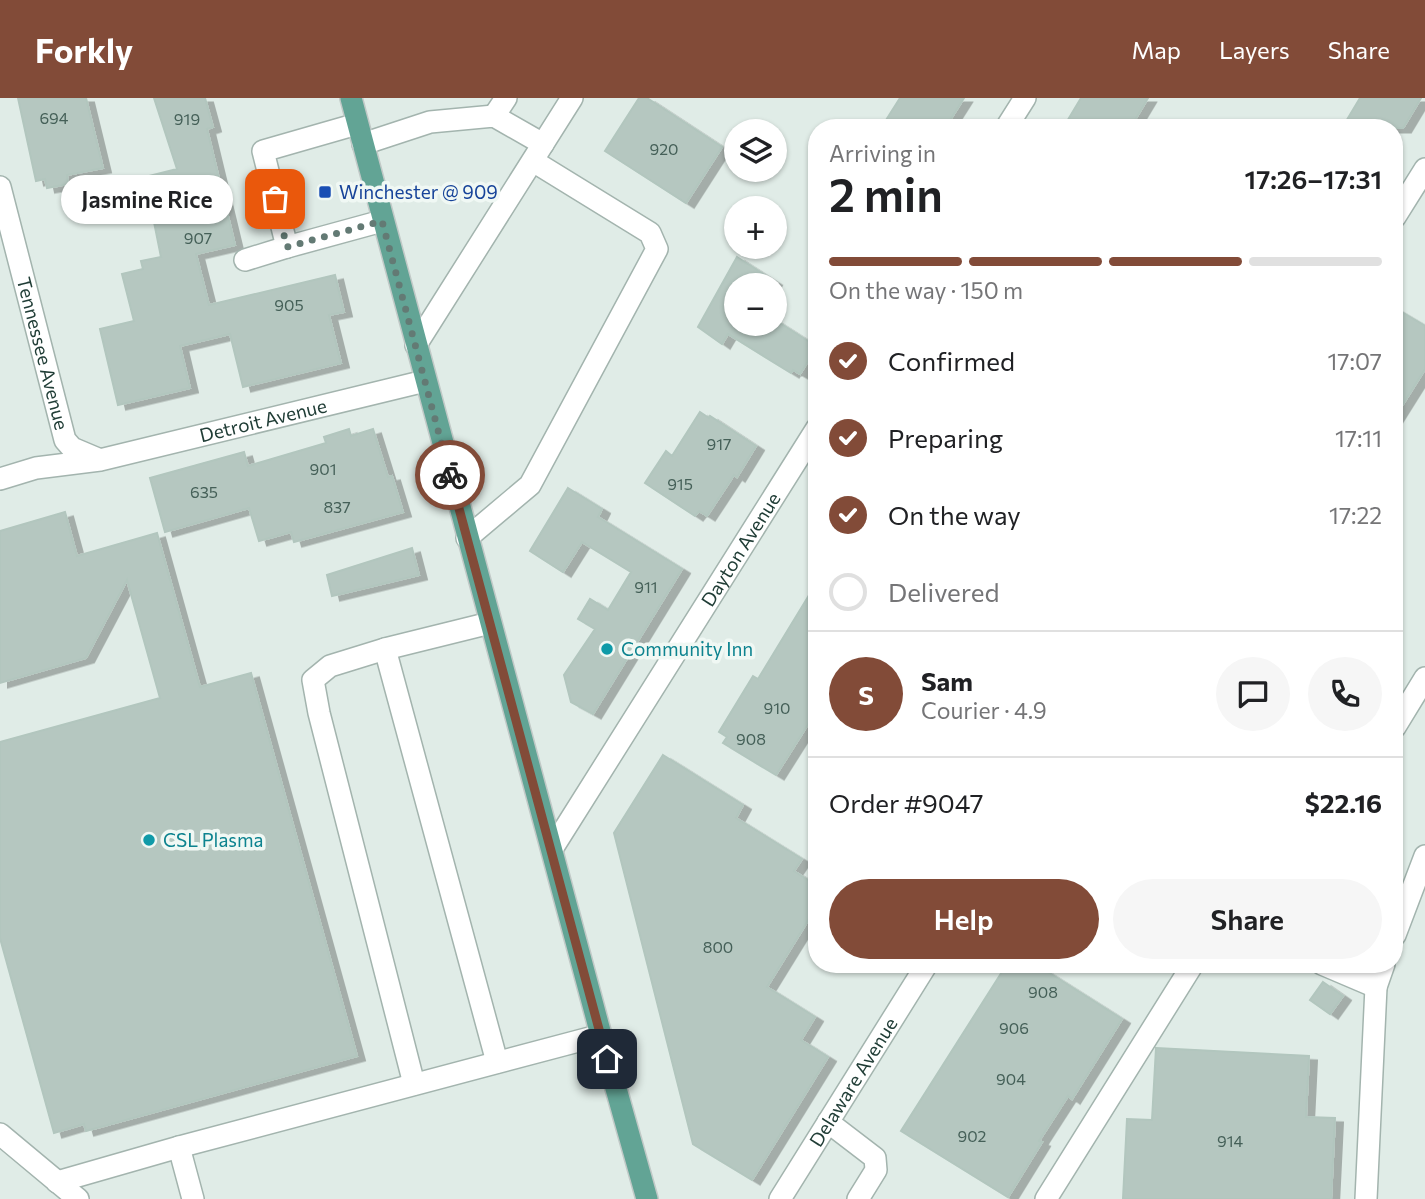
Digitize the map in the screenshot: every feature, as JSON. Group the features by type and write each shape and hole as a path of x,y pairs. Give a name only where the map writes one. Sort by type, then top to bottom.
{"main road":[{"path":"351,98 425,382 647,1199"}],"street":[{"path":"494,116 506,98"},
{"path":"416,345 572,98"},
{"path":"1012,119 1025,98"},
{"path":"287,247 263,151 430,122 467,108 494,116 538,152 650,233 657,249 530,485 467,538"},
{"path":"1403,204 1425,169"},
{"name":"Tennessee Avenue","path":"0,187 65,440 72,448 100,460"},
{"path":"245,260 382,221"},
{"name":"Detroit Avenue","path":"0,479 36,468 100,460 425,382"},
{"name":"Dayton Avenue","path":"552,849 808,442"},
{"path":"414,1084 319,713 313,680 330,666 385,649 490,623"},
{"path":"385,649 497,1062"},
{"path":"1403,714 1425,678"},
{"path":"1403,914 1425,856"},
{"name":"Delaware Avenue","path":"779,1199 921,973"},
{"path":"1046,1199 1188,973"},
{"path":"1342,973 1376,988"},
{"path":"1366,1199 1376,988 1381,973"},
{"path":"57,1182 601,1035"},
{"path":"828,1122 875,1158 876,1170 858,1199"},
{"path":"0,1133 78,1199"},
{"path":"179,1147 193,1199"}],"building":[{"path":"18,98 86,98 103,168 67,175 68,184 47,188 45,179 36,181"},
{"path":"154,98 205,98 213,127 207,129 235,245 196,254 209,305 335,275 344,312 329,315 341,363 243,387 230,334 180,346 190,388 118,405 100,329 134,321 122,274 143,269 141,261 161,257 145,177 177,169"},
{"path":"639,98 647,98 722,147 686,203 605,151"},
{"path":"900,98 964,98 951,119 887,119"},
{"path":"1081,98 1148,98 1135,119 1068,119"},
{"path":"1360,98 1421,98 1403,128 1403,119 1347,119"},
{"path":"736,259 762,273 728,273"},
{"path":"724,280 724,336 727,336 722,344 698,327"},
{"path":"1403,313 1425,326 1425,369 1403,404"},
{"path":"787,328 808,341 808,361 800,374 793,370 791,373 731,336 787,336"},
{"path":"700,412 756,446 737,477 734,475 707,516 699,511 695,516 645,483 666,451 672,456"},
{"path":"349,429 351,436 373,429 388,477 392,476 403,512 294,542 291,532 259,541 249,508 165,532 150,478 244,452 248,466 326,443 324,437"},
{"path":"568,488 602,509 598,517 682,569 593,714 571,702 564,675 595,629 578,619 590,599 608,610 631,572 582,542 563,572 530,551"},
{"name":"CSL Plasma","path":"65,512 77,556 157,533 200,687 251,673 357,1056 86,1131 84,1124 54,1133 0,938 0,742 160,698 127,580 86,658 0,683 0,531"},
{"path":"412,548 419,575 332,596 327,575"},
{"path":"808,597 808,724 776,775 723,743 727,737 719,732 753,676 758,679"},
{"path":"663,755 743,805 736,818 802,859 794,871 808,880 808,921 767,987 815,1017 801,1040 828,1057 752,1180 693,1144 614,833"},
{"path":"1001,973 1049,973 1122,1019 1072,1099 1068,1096 1039,1141 1042,1142 1008,1197 901,1131"},
{"path":"1323,982 1343,996 1330,1014 1310,1000"},
{"path":"1156,1048 1309,1056 1306,1117 1335,1118 1331,1199 1123,1199 1127,1119 1152,1120"}],"way so far":[{"path":"275,199 287,247 382,221 450,475"}],"place":[{"name":"Winchester @ 909","path":"325,192"},
{"name":"Jasmine Rice","path":"275,199"},
{"name":"Community Inn","path":"607,649"},
{"name":"CSL Plasma","path":"149,840"}],"route":[{"path":"450,475 607,1059"}]}
